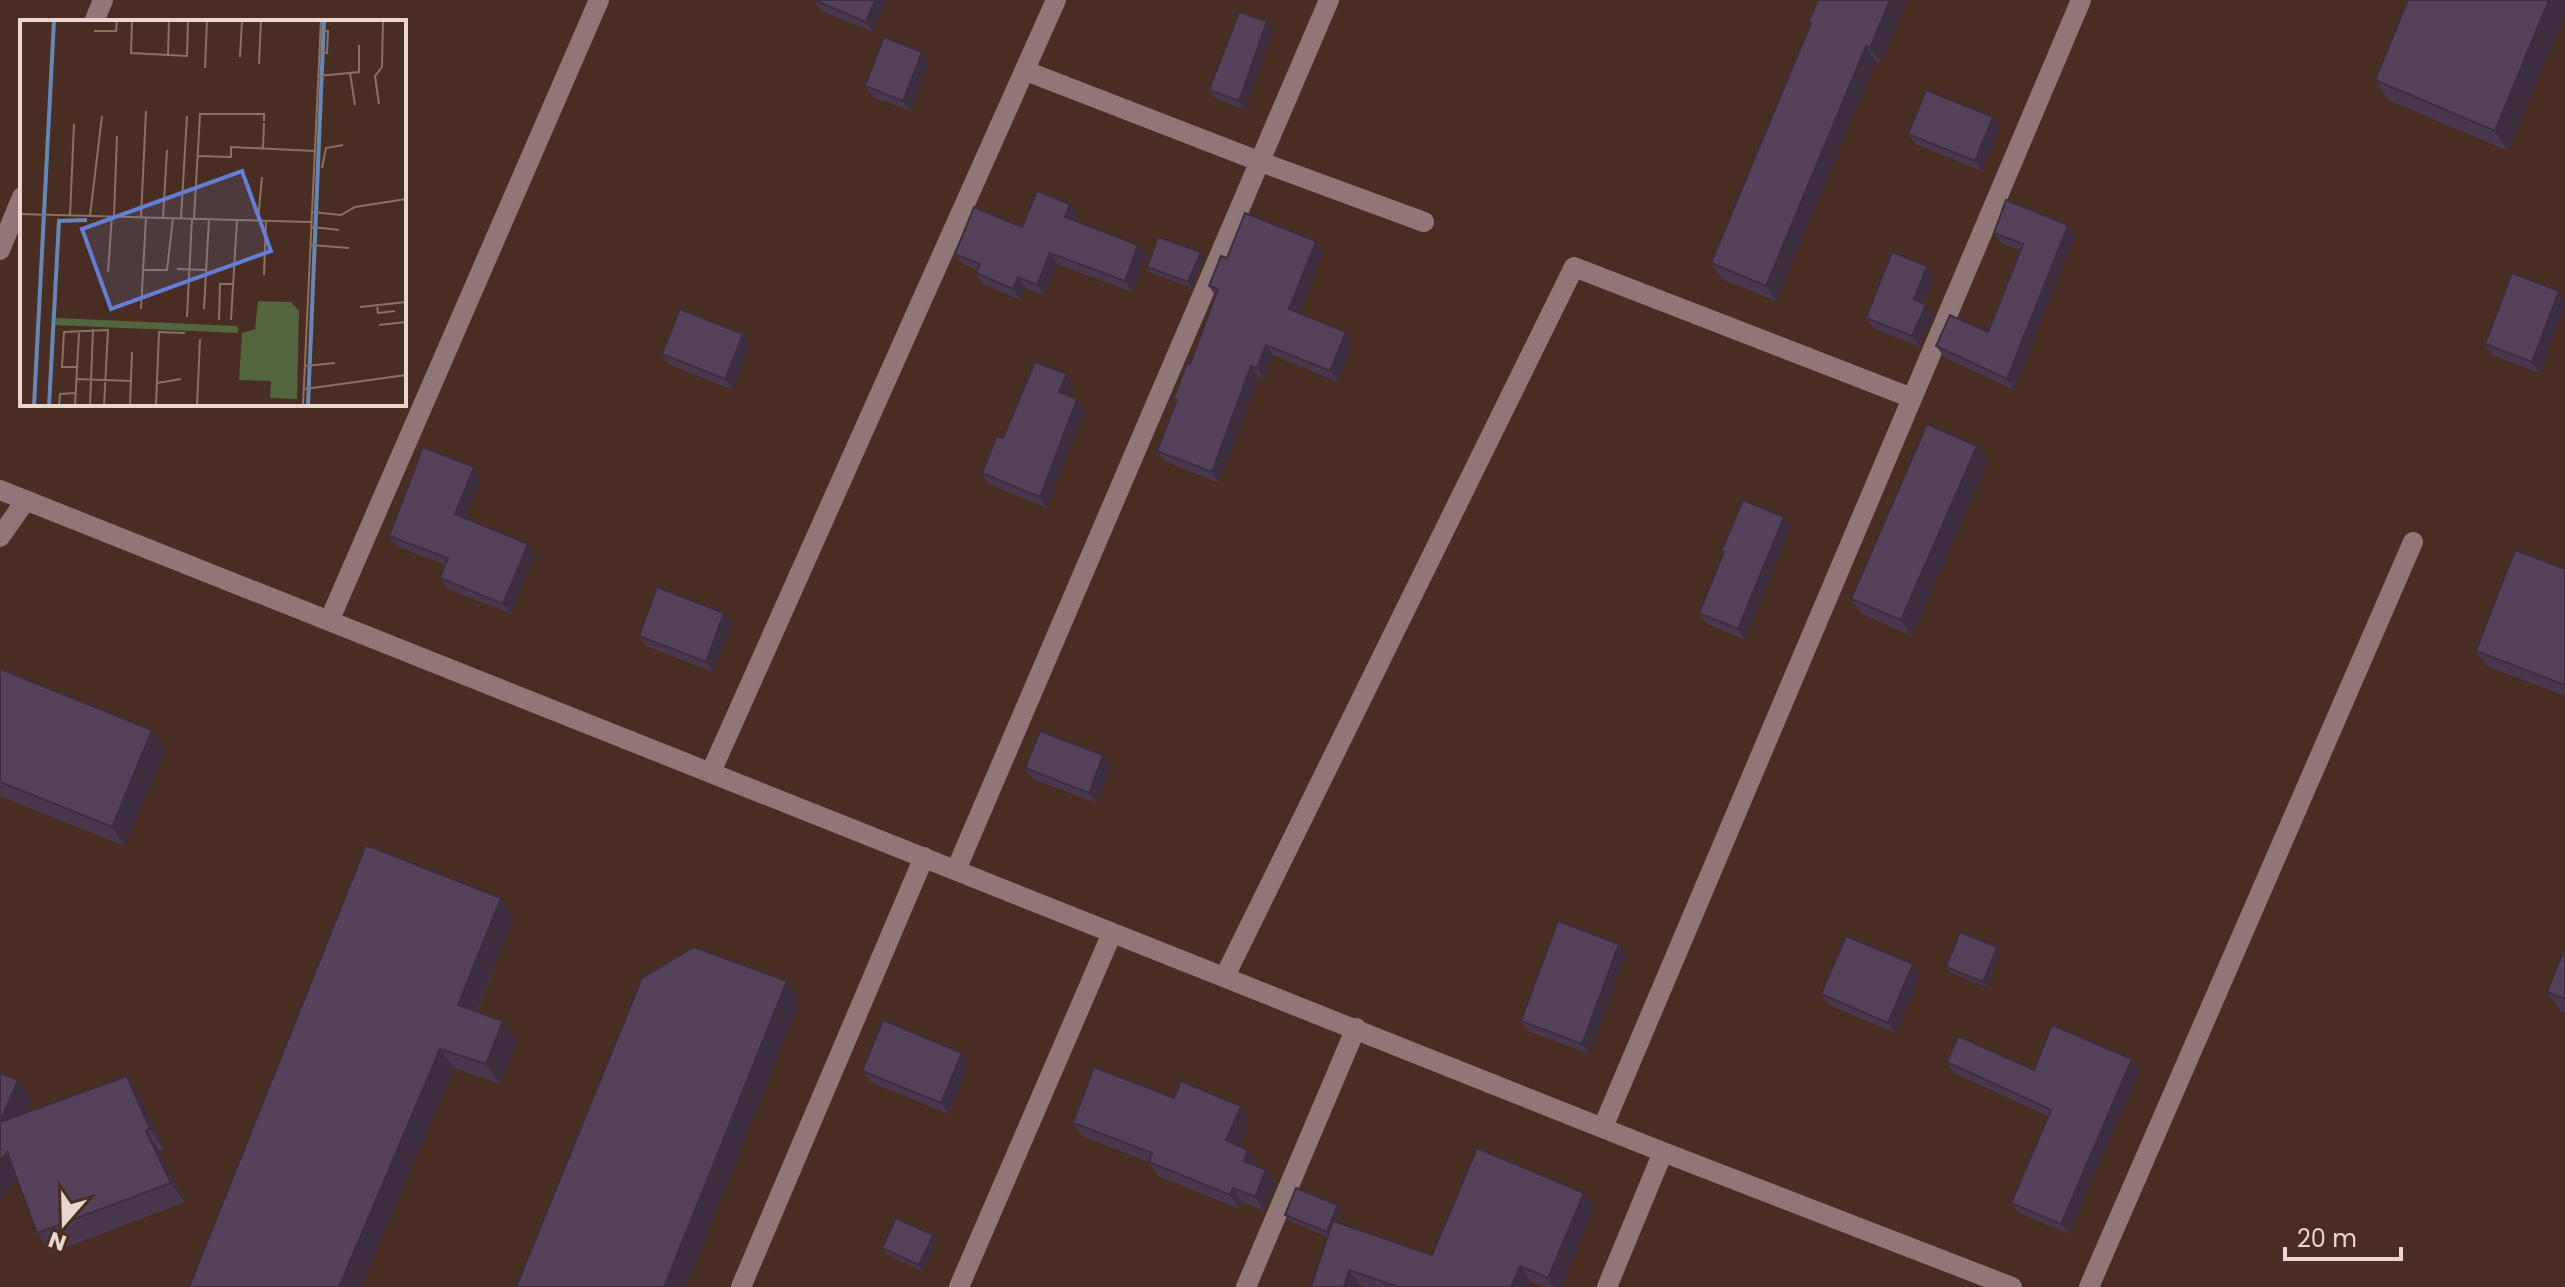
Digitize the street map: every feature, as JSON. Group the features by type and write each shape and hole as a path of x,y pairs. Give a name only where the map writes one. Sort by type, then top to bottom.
{"street":[{"path":"95,20 103,0"},
{"path":"330,619 599,0"},
{"path":"711,772 1056,0"},
{"path":"956,870 1329,0"},
{"path":"1603,1127 2081,0"},
{"path":"1026,71 1424,222"},
{"path":"0,250 20,202"},
{"path":"1225,976 1574,267 1912,398"},
{"path":"0,490 1663,1152 2012,1287"},
{"path":"0,537 26,500"},
{"path":"2089,1287 2413,542"},
{"path":"741,1287 924,857"},
{"path":"959,1287 1112,933"},
{"path":"1246,1287 1356,1028"},
{"path":"1607,1287 1663,1152"}],"building":[{"path":"814,0 875,0 866,22"},
{"path":"1818,0 1890,0 1870,48 1866,46 1766,286 1711,263"},
{"path":"2408,0 2549,0 2495,131 2375,80"},
{"path":"1239,12 1267,21 1239,101 1209,90"},
{"path":"884,37 922,52 903,101 865,86"},
{"path":"1926,90 1993,117 1975,161 1908,134"},
{"path":"1037,191 1070,204 1065,217 1138,245 1125,281 1050,253 1037,285 1018,277 1013,289 976,273 980,264 955,254 974,207 1022,227"},
{"path":"2006,200 2068,225 2007,379 1936,346 1950,315 1988,332 2023,244 1994,233"},
{"path":"1245,213 1316,241 1289,309 1346,332 1330,371 1266,345 1257,368 1251,366 1212,472 1157,451 1177,400 1174,398 1187,363 1190,364 1218,289 1209,286 1221,256 1227,258"},
{"path":"1158,237 1201,252 1188,282 1147,267"},
{"path":"1892,252 1927,266 1914,299 1926,305 1912,336 1866,318"},
{"path":"2512,273 2559,291 2532,362 2485,344"},
{"path":"680,309 743,334 725,379 662,354"},
{"path":"1035,362 1067,374 1059,392 1077,399 1040,497 982,473 997,436 1003,438"},
{"path":"1927,424 1977,446 1901,620 1851,599"},
{"path":"423,447 474,467 455,514 528,544 503,604 440,578 448,558 389,536"},
{"path":"1743,500 1784,517 1738,629 1699,613"},
{"path":"2515,550 2565,569 2565,685 2476,651"},
{"path":"657,587 724,613 706,662 639,636"},
{"path":"0,669 152,730 112,827 0,782"},
{"path":"1040,731 1103,755 1089,793 1025,768"},
{"path":"366,845 501,898 458,1005 503,1021 486,1064 440,1049 339,1287 189,1287"},
{"path":"1558,921 1619,944 1582,1044 1521,1021"},
{"path":"1960,932 1997,947 1983,982 1946,967"},
{"path":"1846,936 1913,964 1888,1023 1821,994"},
{"path":"694,947 787,981 664,1287 516,1287 642,978"},
{"path":"2565,947 2565,999 2547,992"},
{"path":"883,1020 962,1053 941,1103 862,1071"},
{"path":"2052,1025 2132,1059 2061,1224 2011,1203 2051,1110 1947,1062 1958,1036 2034,1070"},
{"path":"1094,1067 1174,1098 1181,1081 1241,1106 1226,1140 1248,1150 1244,1161 1266,1170 1255,1197 1233,1188 1230,1195 1149,1162 1152,1153 1073,1123"},
{"path":"0,1073 18,1080 0,1122"},
{"path":"127,1076 150,1129 146,1131 171,1183 37,1233 7,1152 0,1162 0,1122"},
{"path":"1477,1148 1584,1193 1548,1278 1520,1266 1511,1287 1398,1287 1349,1270 1344,1287 1311,1287 1333,1221 1432,1255"},
{"path":"1296,1188 1338,1205 1327,1232 1285,1215"},
{"path":"896,1218 933,1235 919,1265 882,1248"}]}
